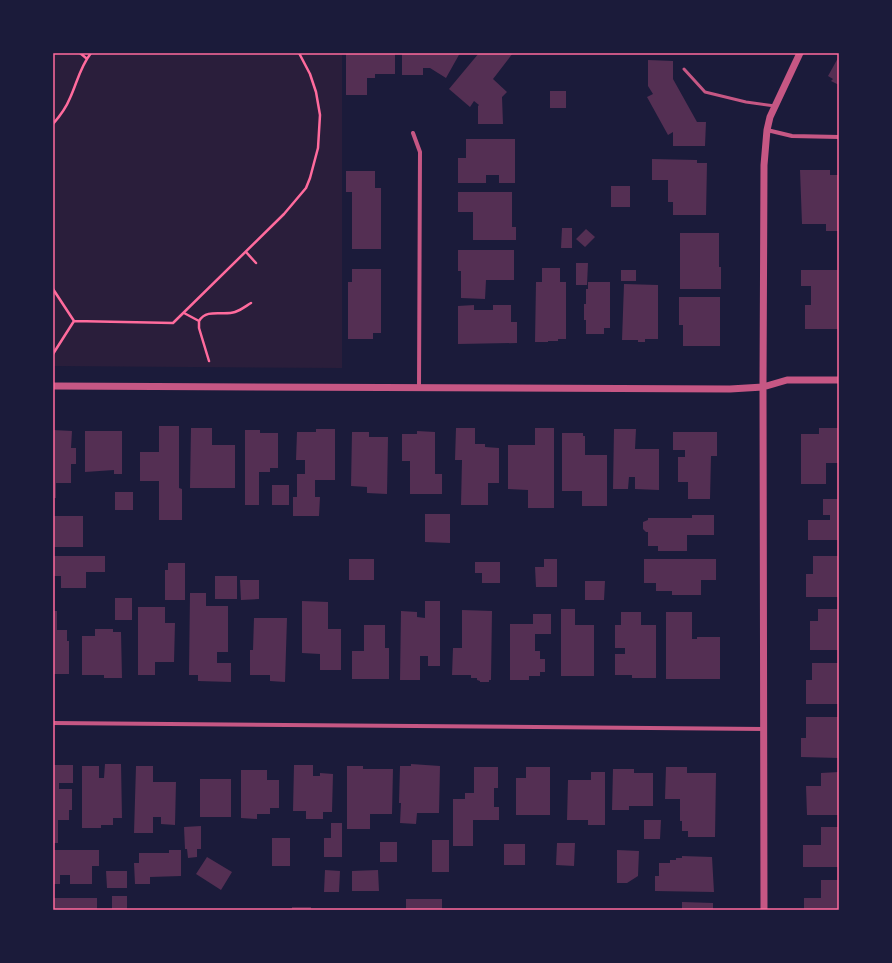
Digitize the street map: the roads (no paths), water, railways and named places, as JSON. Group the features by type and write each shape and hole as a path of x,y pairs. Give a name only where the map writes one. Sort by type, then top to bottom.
{"street":[{"path":"764,910 764,165 767,130 770,117 800,53"},
{"path":"767,130 792,136 839,137"},
{"path":"413,133 420,152 418,387"},
{"path":"53,386 730,389 763,387 787,380 839,380"},
{"path":"53,723 764,729"}],"lane":[{"path":"684,69 705,92 746,102 775,106"}]}
